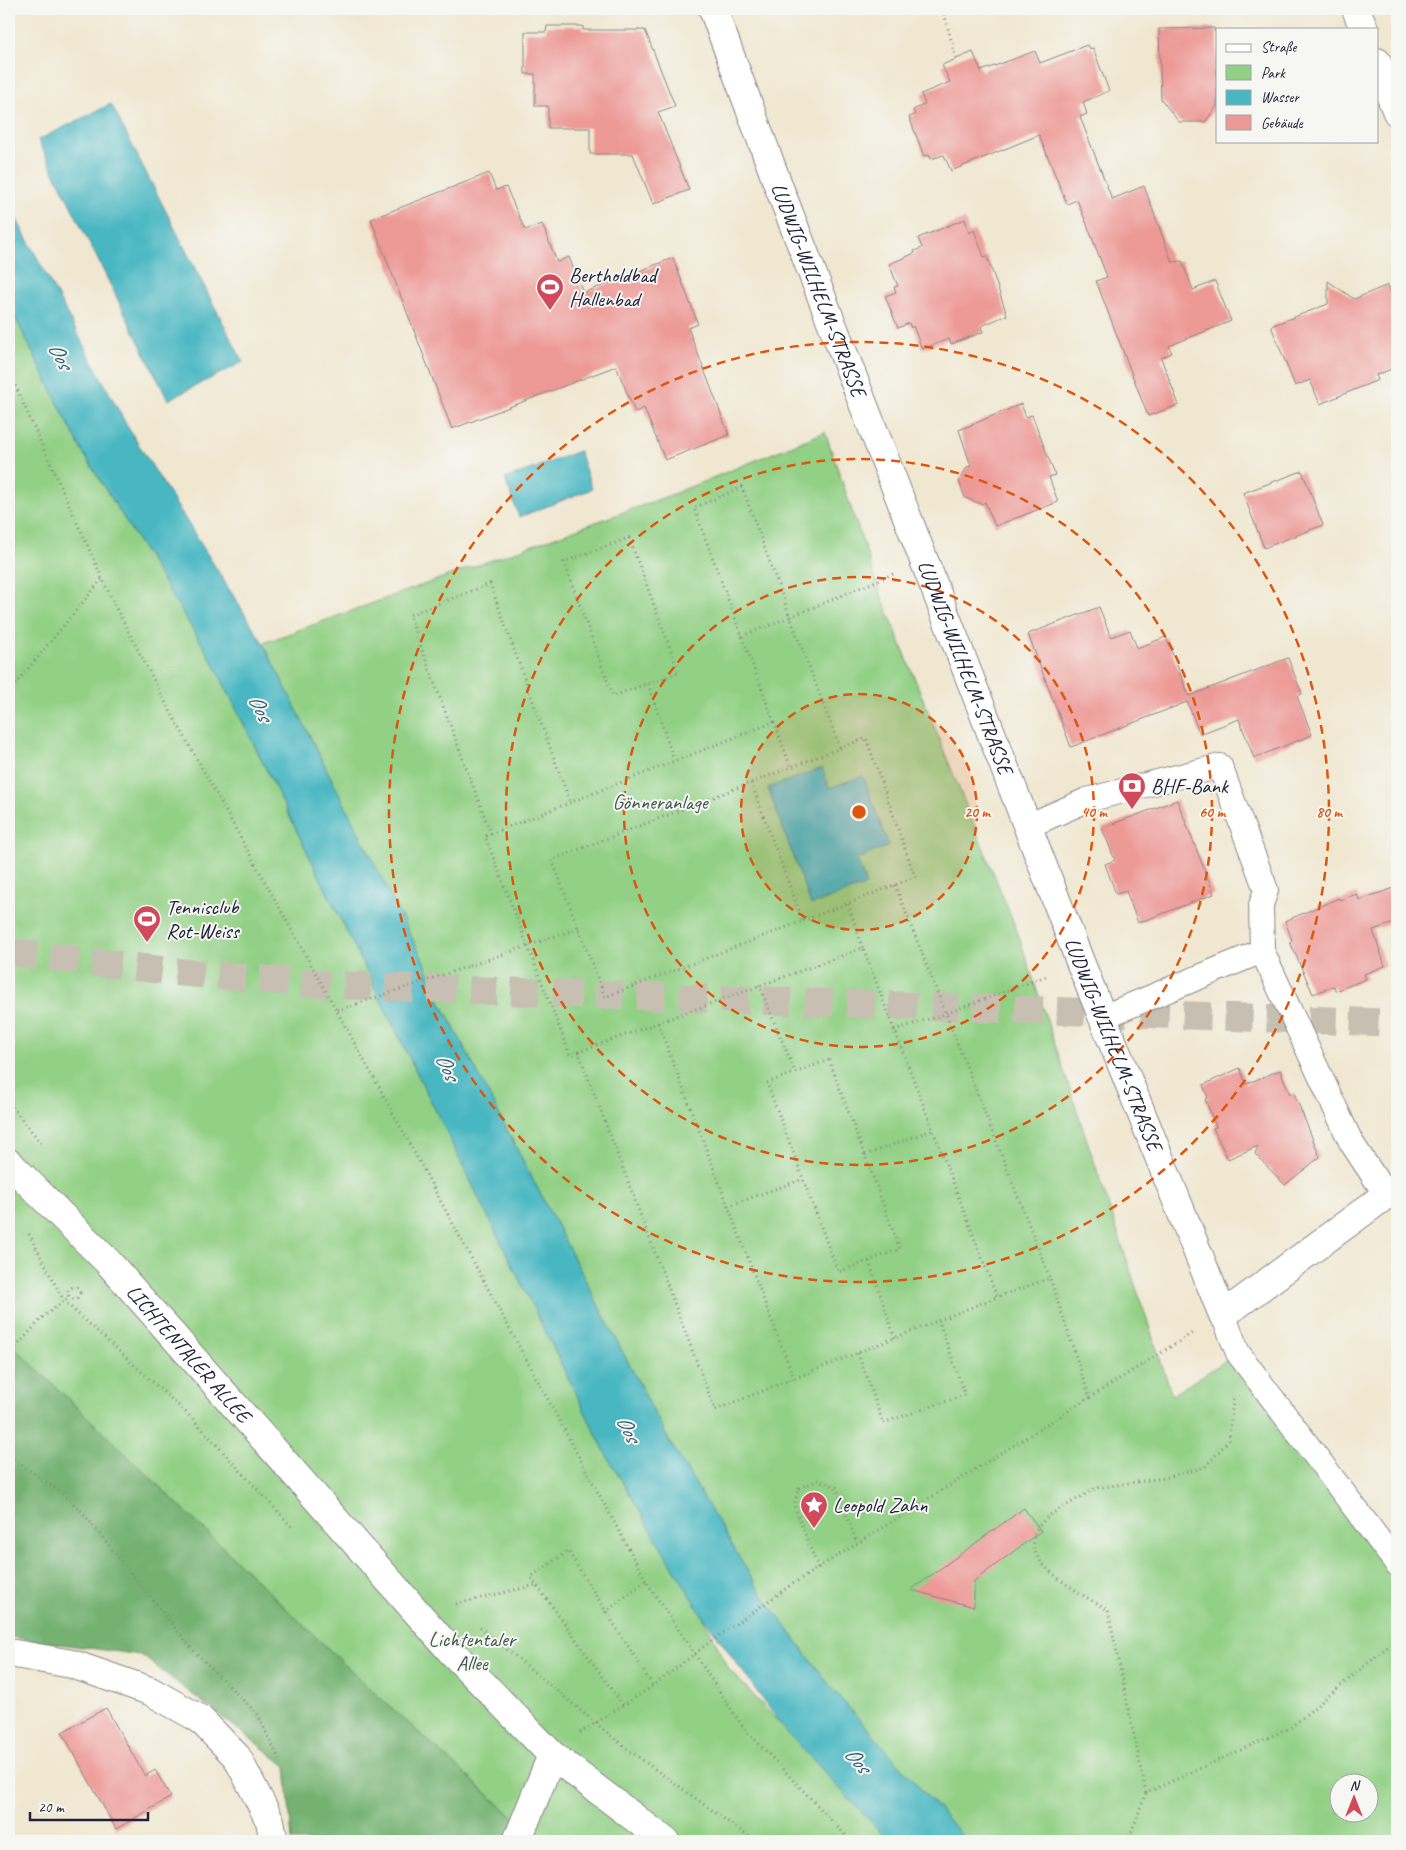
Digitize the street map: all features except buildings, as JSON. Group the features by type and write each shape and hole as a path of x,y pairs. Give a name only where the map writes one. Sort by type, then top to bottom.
{"street":[{"name":"LUDWIG-WILHELM-STRASSE","path":"713,9 780,190 926,560 1081,964 1223,1315"},
{"path":"1356,9 1364,28"},
{"path":"1378,64 1397,112"},
{"name":"LICHTENTALER ALLEE","path":"9,1163 109,1263 451,1651 552,1755 665,1841"},
{"path":"1223,1315 1392,1191"},
{"path":"9,1653 80,1667 150,1691 200,1719 237,1757 270,1821 274,1841"},
{"path":"517,1841 552,1755"}],"lane":[{"path":"1028,826 1087,800 1220,766 1266,890 1261,905 1262,951 1351,1142 1392,1191"},
{"path":"1103,1017 1262,951"},
{"path":"1223,1315 1238,1353 1397,1564"}],"path":[{"path":"944,9 956,59"},
{"path":"9,372 102,579 224,812 337,1010 646,1582 743,1727 851,1841"},
{"path":"791,768 694,508 742,487 840,748"},
{"path":"629,538 679,672 648,684 613,696 564,562 629,538"},
{"path":"742,636 926,560"},
{"path":"9,692 102,579"},
{"path":"491,834 409,615 490,584 570,802"},
{"path":"648,684 674,760"},
{"path":"774,722 485,836 527,947 570,1055 863,948"},
{"path":"866,738 915,877 605,997 552,860 791,768 866,738"},
{"path":"751,783 803,921"},
{"path":"895,885 1050,1278 1090,1399"},
{"path":"848,904 894,1030 997,1297"},
{"path":"337,1010 579,928"},
{"path":"894,1030 945,1014 1081,964"},
{"path":"759,985 795,1072"},
{"path":"658,1023 794,1379"},
{"path":"578,1051 715,1410 997,1297 1050,1278"},
{"path":"829,1060 900,1249 838,1272 767,1083 795,1072 829,1060"},
{"path":"9,1103 46,1149"},
{"path":"865,1155 932,1130"},
{"path":"728,1206 802,1179"},
{"path":"869,1260 895,1338"},
{"path":"9,1354 44,1316 68,1298 79,1298 80,1289 69,1288 68,1298"},
{"path":"552,1755 594,1723 653,1686 706,1645 791,1585 1090,1399 1157,1354 1223,1315"},
{"path":"858,1353 883,1423 965,1394 939,1321"},
{"path":"1128,1841 1146,1793 1108,1610 1089,1600 1052,1574 1034,1550 1034,1532 1048,1516 1096,1488 1164,1478 1205,1467 1229,1440 1231,1401 1256,1376"},
{"path":"9,1456 49,1483 82,1512 193,1650 258,1715 280,1759 279,1768"},
{"path":"818,1568 794,1505 799,1488 819,1480 836,1487 857,1543"},
{"path":"623,1705 531,1577 568,1551 653,1686"},
{"path":"605,1612 646,1582"},
{"path":"460,1611 453,1605 536,1585"},
{"path":"475,1624 594,1723 755,1841"},
{"path":"1146,1793 1290,1727 1397,1639"}],"green space":[{"name":"Lichtentaler Allee","path":"9,305 81,449 213,662 607,1456 702,1615 729,1669 889,1841 540,1841 369,1688 9,1342"},
{"name":"Gönneranlage","path":"825,432 881,595 1018,934 1172,1395 1238,1353 1397,1564 1397,1841 967,1841 833,1690 761,1593 668,1439 440,1001 426,966 263,643 668,496"},
{"path":"9,1342 369,1688 540,1841 292,1841 286,1766 141,1655 9,1637"}],"water":[{"path":"111,104 243,362 168,400 38,140"},
{"name":"Oos","path":"9,205 127,426 263,643 426,966 440,1001 668,1439 761,1593 833,1690 967,1841 889,1841 784,1729 702,1615 607,1456 213,662 81,449 9,305"},
{"path":"579,451 592,489 519,517 505,479"},
{"path":"822,768 829,788 863,776 889,846 857,859 866,885 811,905 768,788"}],"tunnel":[{"path":"9,952 178,972 331,985 1397,1023"}],"place":[{"name":"Bertholdbad Hallenbad","path":"550,311"},
{"name":"BHF-Bank","path":"1132,810"},
{"name":"Tennisclub Rot-Weiss","path":"147,943"},
{"name":"Leopold Zahn","path":"814,1529"}]}
